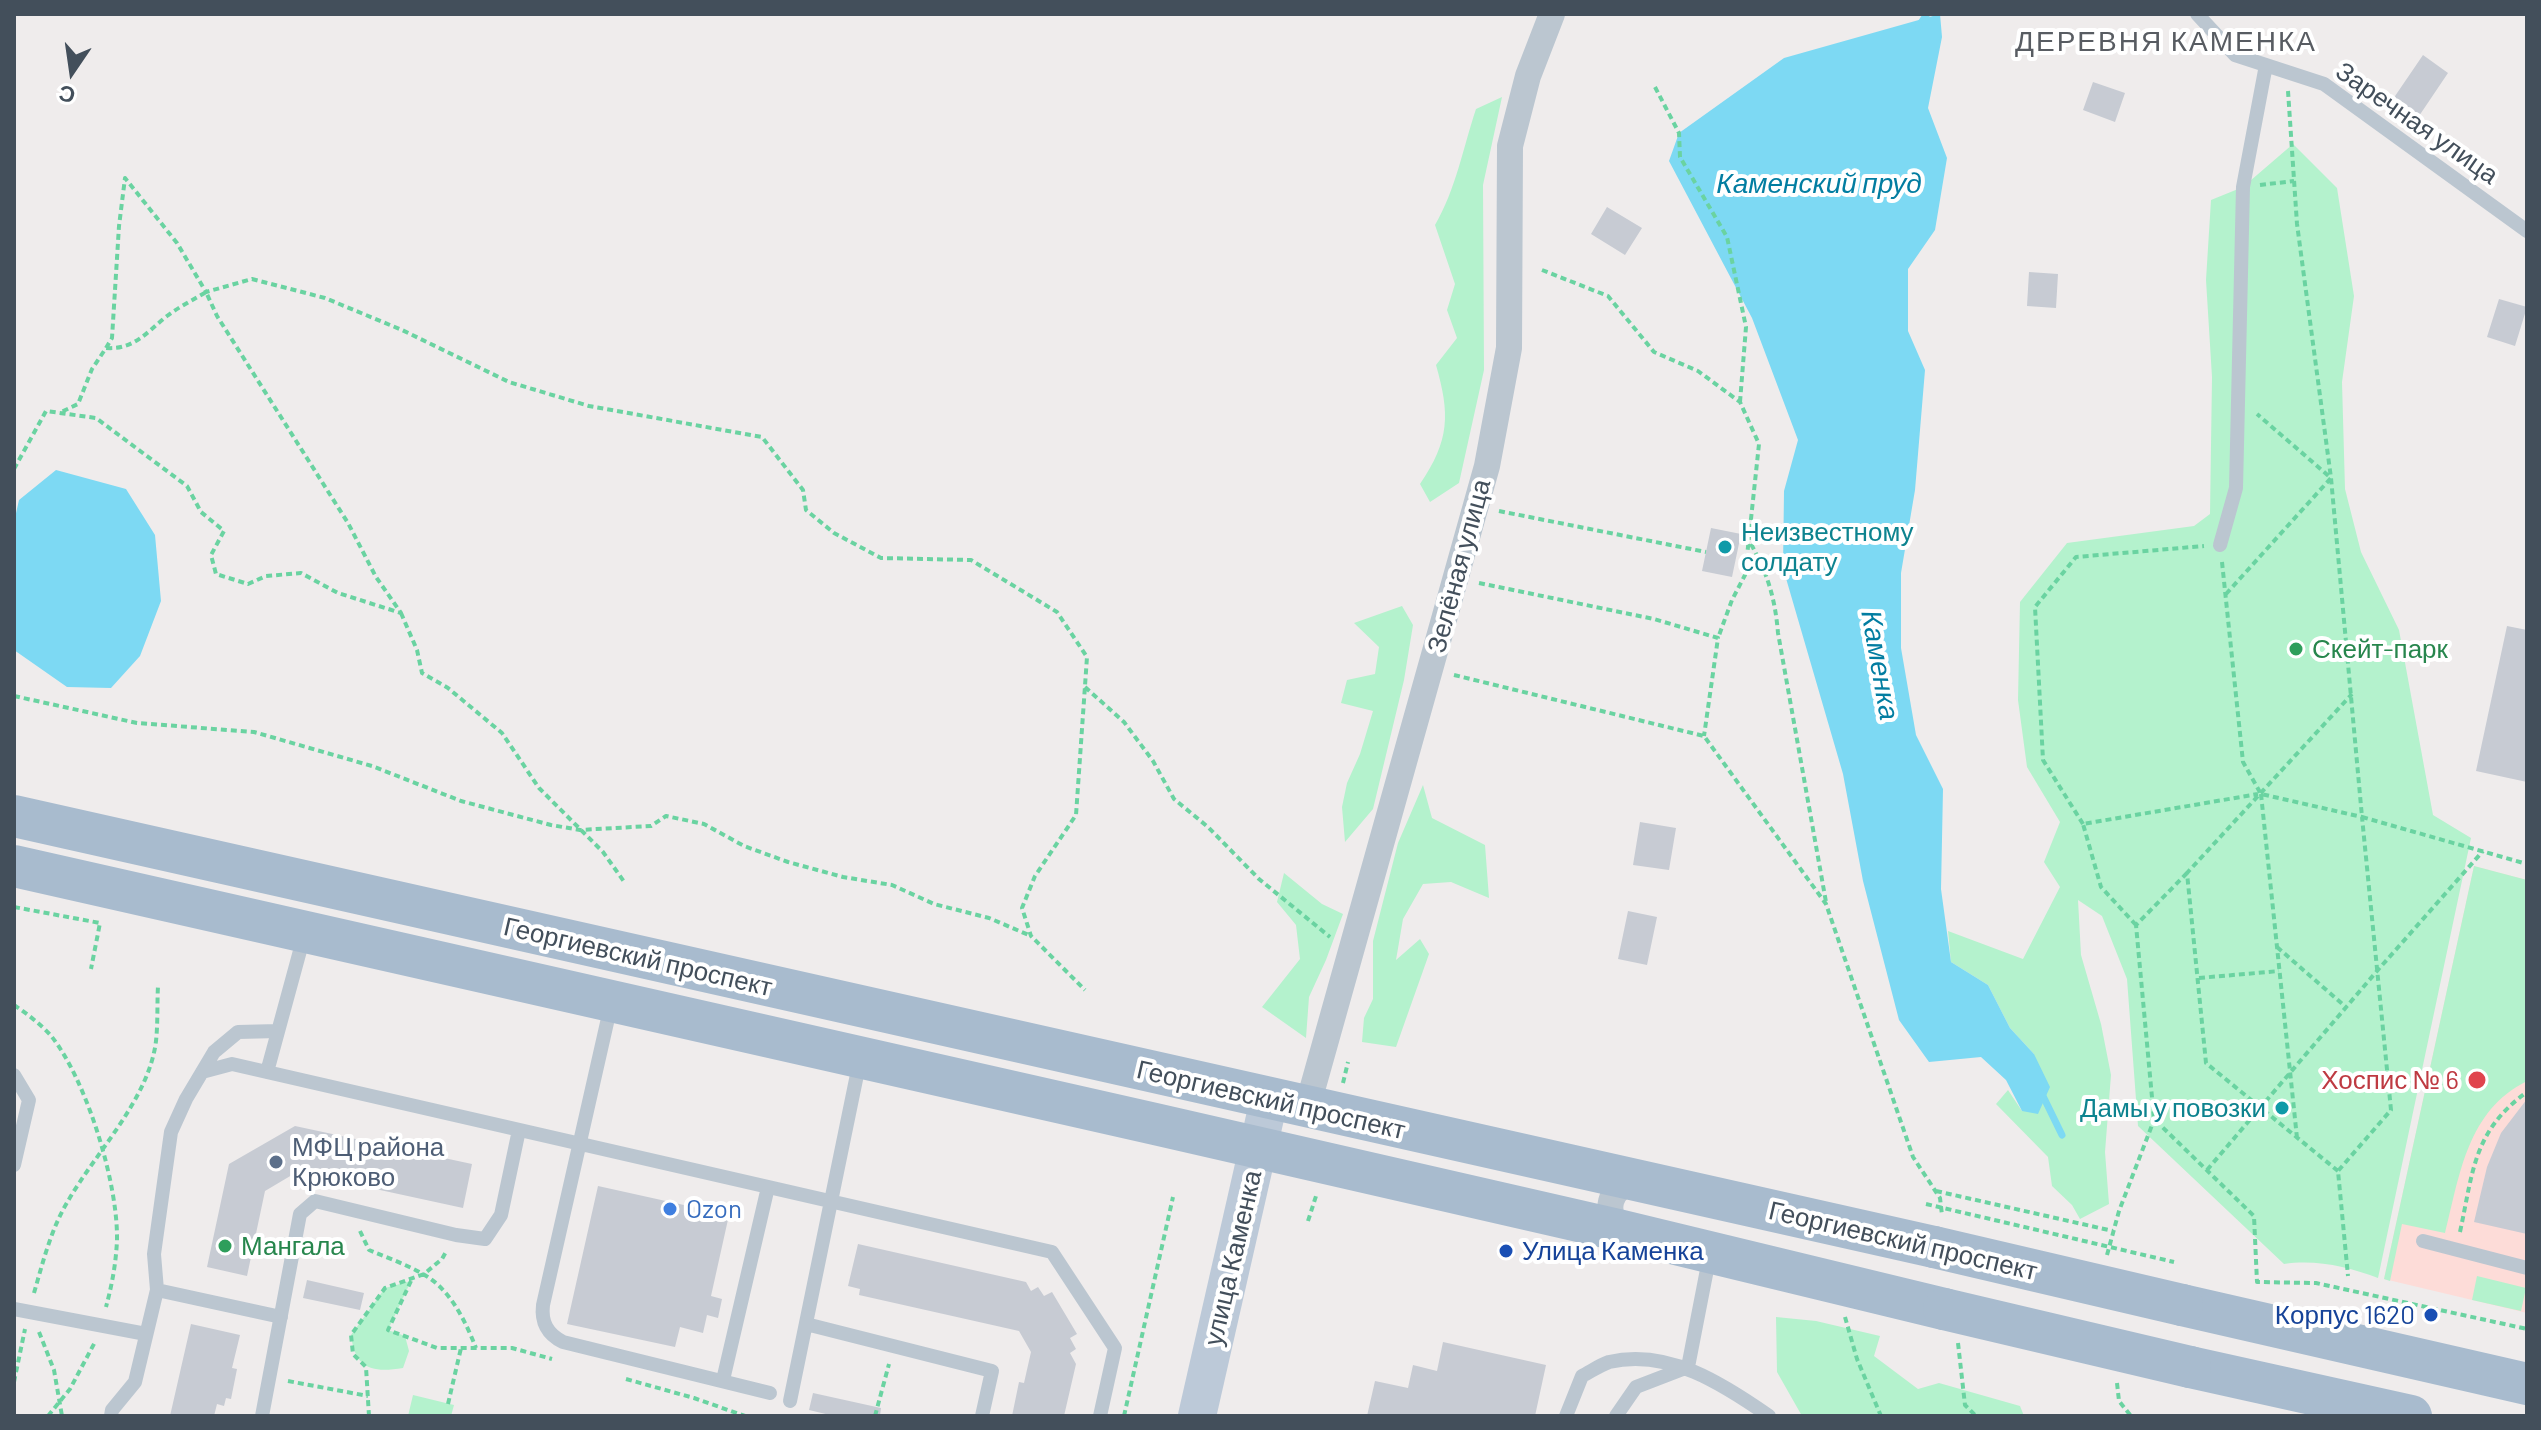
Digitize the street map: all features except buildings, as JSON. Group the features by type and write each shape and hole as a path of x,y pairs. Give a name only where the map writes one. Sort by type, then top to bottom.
{"main road":[{"name":"Георгиевский проспект","path":"14,816 1632,1181 1939,1237 2182,1305 2527,1384"},
{"name":"Георгиевский проспект","path":"14,866 1618,1230 1950,1320 2190,1367 2411,1416"},
{"name":"улица Каменка","path":"1197,1416 1257,1148 1288,1104"}],"street":[{"name":"Зелёная улица","path":"1288,1104 1350,953 1487,466 1509,348 1510,146 1528,76 1552,14"},
{"path":"305,932 300,906 309,889 319,885"},
{"path":"861,1057 869,1052 879,1036 879,1027 871,1010"},
{"path":"1618,1230 1609,1212 1610,1202 1621,1185 1632,1181"}],"lane":[{"name":"Заречная улица","path":"2197,14 2235,55 2324,84 2527,231"},
{"path":"2220,545 2236,488 2243,187 2266,65"},
{"path":"267,1072 305,932"},
{"path":"612,1001 542,1317 554,1338 563,1342 770,1393"},
{"path":"111,1416 112,1410 135,1382 157,1290 154,1254 171,1132 186,1099 214,1052 238,1032 278,1031"},
{"path":"790,1401 861,1057"},
{"path":"202,1072 232,1064 1052,1252 1115,1348 1100,1416"},
{"path":"14,1075 29,1100 14,1165"},
{"path":"262,1416 300,1214 315,1201 456,1235 485,1239 501,1215 519,1130"},
{"path":"723,1380 768,1187"},
{"path":"2423,1241 2527,1268"},
{"path":"1688,1367 1710,1254"},
{"path":"157,1290 281,1317"},
{"path":"21,1310 146,1334"},
{"path":"806,1324 992,1371 982,1416"},
{"path":"1566,1416 1582,1376 1608,1362 1640,1359 1688,1367 1739,1395 1769,1416"},
{"path":"1616,1416 1636,1387 1688,1367"}],"path":[{"path":"2294,74 2288,89 2297,224 2331,478 2391,1110 2338,1171 2348,1276"},
{"path":"1655,87 1679,133 1680,157 1727,237 1746,327 1740,402 1759,444 1745,575 1718,638 1704,736"},
{"path":"59,413 78,404 92,369 112,338 125,178 177,243 217,316 348,523 376,577 401,613 417,650 422,673 448,688 502,733 539,788 603,852 625,883"},
{"path":"2243,187 2294,181"},
{"path":"1542,270 1608,296 1654,352 1698,371 1740,402"},
{"path":"106,348 116,349 137,343 168,316 206,292 252,279 325,298 402,330 509,382 589,406 762,437 803,490 806,510 834,533 881,558 971,560 1057,612 1087,657 1076,815 1035,876 1022,908 1031,936"},
{"path":"2237,397 2331,478"},
{"path":"14,469 46,411 96,418 187,486 201,512 224,531 211,555 216,574 248,584 266,576 301,573 338,593 401,613"},
{"path":"2226,594 2331,478"},
{"path":"1493,510 1706,552"},
{"path":"1750,542 1768,575 1776,612 1826,904 1913,1157 1940,1198 1939,1237"},
{"path":"2119,1211 2154,1119 2136,925 2101,887 2083,824 2043,760 2035,607 2076,557 2220,545 2243,762 2261,794 2297,1139"},
{"path":"1473,581 1625,612 1718,638"},
{"path":"1431,669 1704,736 1826,904"},
{"path":"1085,687 1124,722 1153,761 1174,799 1208,827 1259,879 1350,953"},
{"path":"2136,925 2352,694"},
{"path":"14,696 137,723 254,732 372,766 461,801 551,825 580,830 651,826 666,816 704,824 744,846 788,862 843,877 892,885 934,904 989,918 1031,936 1085,990"},
{"path":"2083,824 2261,794 2362,817 2527,864"},
{"path":"2207,1170 2483,851"},
{"path":"2187,873 2206,1063 2338,1171"},
{"path":"14,907 100,923 91,969"},
{"path":"2276,946 2347,1008"},
{"path":"2199,978 2279,971"},
{"path":"14,1382 21,1310 49,1242 67,1202 141,1087 156,1044 158,986"},
{"path":"14,1005 51,1036 90,1111 113,1194 117,1238 113,1283 102,1326 88,1359 48,1416"},
{"path":"2456,1250 2484,1137 2505,1108 2527,1092"},
{"path":"2154,1119 2254,1216 2257,1282 2316,1283 2527,1329"},
{"path":"1936,1191 2114,1231"},
{"path":"1124,1416 1173,1197"},
{"path":"1926,1204 2174,1262"},
{"path":"364,1213 359,1234 369,1250 424,1274 447,1296 464,1320 476,1348"},
{"path":"369,1416 366,1367 353,1354 351,1335 385,1288 424,1274 442,1259 456,1235"},
{"path":"411,1281 388,1330 437,1348 512,1348 557,1360"},
{"path":"21,1310 44,1341 61,1401 62,1416"},
{"path":"1845,1313 1857,1359 1881,1416"},
{"path":"1950,1320 1965,1405 1976,1416"},
{"path":"875,1416 894,1346"},
{"path":"448,1404 461,1348"},
{"path":"269,1377 368,1396"},
{"path":"618,1377 745,1416"}],"shaded area":[{"name":"Хоспис № 6","path":"2474,866 2527,880 2527,1313 2384,1279"}],"green space":[{"path":"1502,97 1483,185 1484,370 1459,483 1430,502 1420,484 1442,440 1445,413 1436,365 1457,338 1447,310 1455,284 1435,225 1454,183 1476,109"},
{"path":"2293,144 2337,188 2354,296 2342,382 2345,489 2361,552 2399,630 2433,815 2471,838 2378,1278 2332,1265 2284,1264 2138,1126 2127,979 2102,916 2078,900 2081,955 2101,1024 2111,1075 2105,1152 2109,1204 2080,1219 2072,1205 2052,1186 2048,1157 1996,1104 2008,1090 2022,1111 2034,1054 2010,1028 1988,985 1951,962 1948,931 2023,959 2060,887 2044,862 2060,822 2027,767 2018,700 2020,602 2067,543 2194,526 2210,514 2212,377 2206,280 2211,200 2243,187"},
{"path":"1402,606 1413,625 1404,680 1373,809 1345,842 1342,807 1347,783 1373,711 1341,703 1347,680 1375,674 1379,647 1354,623"},
{"path":"1423,785 1432,818 1485,845 1489,898 1451,882 1423,884 1403,919 1396,960 1420,939 1429,954 1396,1047 1362,1042 1364,1018 1373,999 1373,941 1398,843"},
{"path":"2474,866 2527,880 2527,1081 2491,1109 2479,1127 2462,1167 2445,1233 2402,1224 2390,1281 2384,1279"},
{"path":"1284,873 1322,904 1343,914 1309,997 1306,1038 1262,1007 1300,959 1296,925 1277,902"},
{"path":"2477,1276 2526,1288 2521,1311 2472,1300"},
{"path":"411,1281 388,1330 405,1336 409,1351 403,1368 382,1370 367,1366 356,1355 351,1335 385,1288"},
{"path":"1776,1317 1816,1321 1880,1336 1874,1356 1918,1389 1939,1383 2020,1406 2024,1416 1802,1416 1777,1372"},
{"path":"413,1395 454,1405 451,1416 408,1416"}],"water":[{"name":"Каменский пруд","path":"1940,14 1942,37 1928,108 1947,158 1935,230 1908,269 1908,331 1925,370 1915,490 1901,573 1901,648 1916,735 1943,789 1941,889 1951,962 1988,985 2010,1028 2034,1054 2050,1087 2038,1114 2022,1111 2006,1080 1981,1057 1929,1062 1899,1020 1863,881 1843,774 1783,568 1784,491 1798,440 1752,318 1669,161 1679,133 1784,58"},
{"path":"56,470 126,489 155,535 161,601 140,656 111,688 67,687 14,650 14,522 19,500"}],"waterway":[{"name":"Каменка","path":"1919,26 1927,14"},
{"name":"Каменка","path":"2042,1094 2062,1135"}],"place":[{"name":"Неизвестному солдату","path":"1725,547"},
{"name":"Скейт-парк","path":"2296,649"},
{"name":"Хоспис № 6","path":"2477,1080"},
{"name":"Дамы у повозки","path":"2282,1108"},
{"name":"МФЦ района Крюково","path":"276,1162"},
{"name":"Ozon","path":"670,1209"},
{"name":"Мангала","path":"225,1246"},
{"name":"Улица Каменка","path":"1506,1251"},
{"name":"Корпус 1620","path":"2431,1315"}],"district":[{"name":"ДЕРЕВНЯ КАМЕНКА","path":"2166,42"}]}
